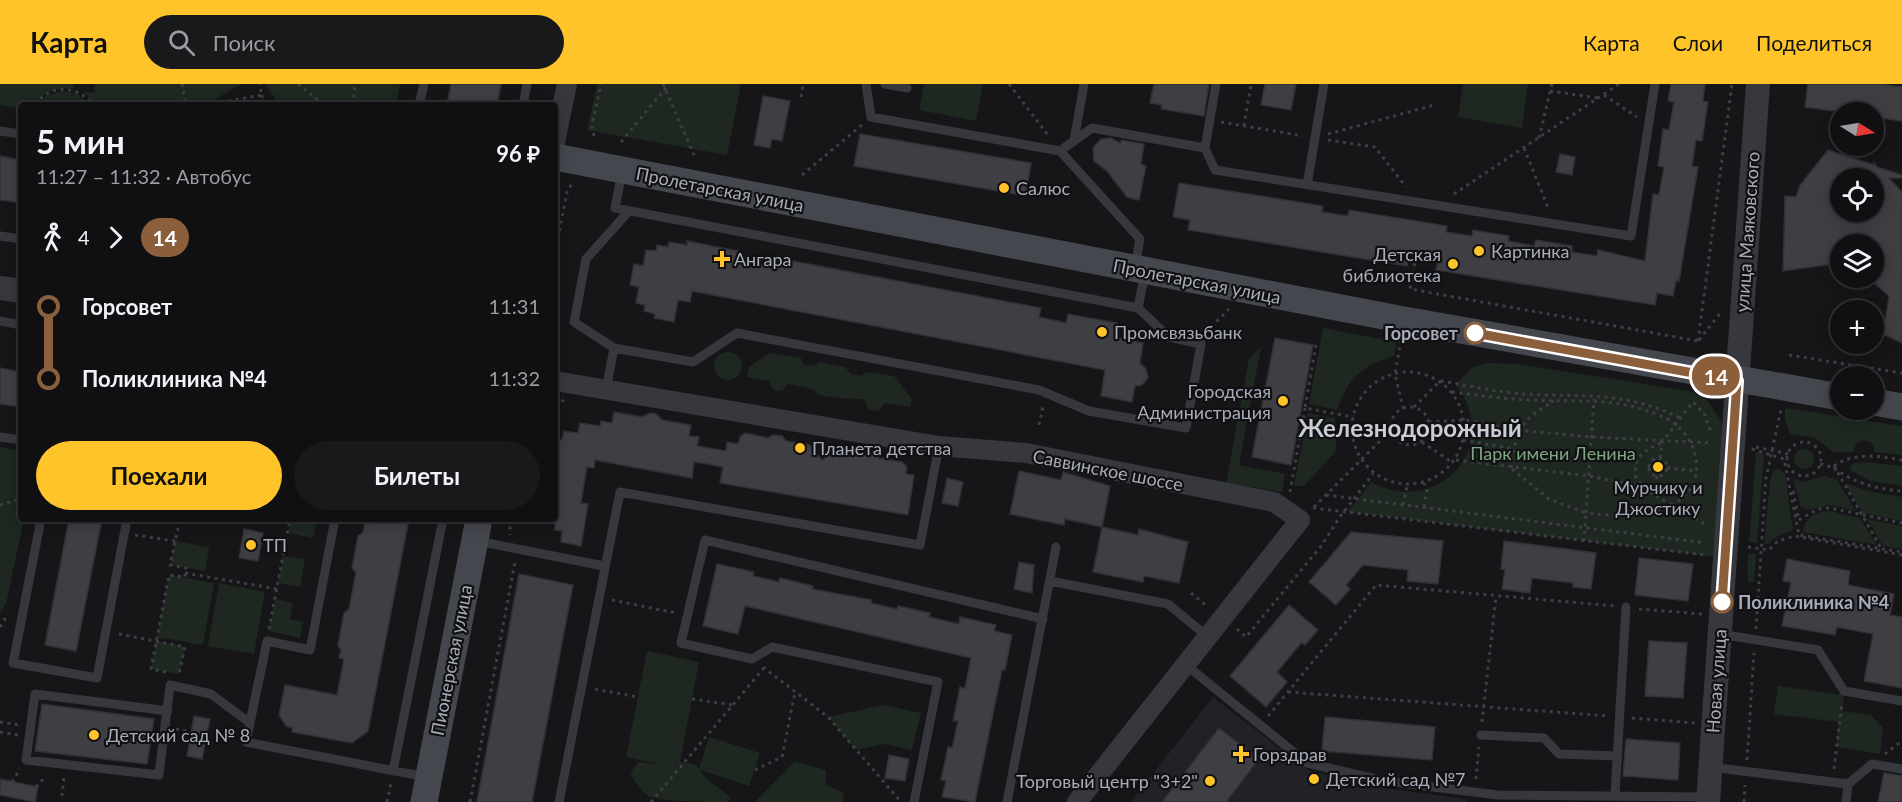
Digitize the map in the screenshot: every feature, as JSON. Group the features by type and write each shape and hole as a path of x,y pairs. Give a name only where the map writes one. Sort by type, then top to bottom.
{"main road":[{"name":"Пролетарская улица","path":"558,158 1140,270 1737,381 1830,395"},
{"path":"1884,404 1902,407"},
{"name":"Пионерская улица","path":"426,790 477,530"}],"street":[{"path":"558,128 567,84"},
{"name":"улица Маяковского","path":"1737,381 1758,84"},
{"path":"0,288 18,291"},
{"name":"Новая улица","path":"1708,800 1720,634 1744,446 1737,381"},
{"name":"Саввинское шоссе","path":"558,382 939,446 1026,453 1274,502 1300,512"},
{"path":"1077,802 1208,637 1300,512"}],"lane":[{"path":"420,102 424,84"},
{"path":"524,102 528,84"},
{"path":"866,84 871,117 1060,151 1140,239 1138,308"},
{"path":"885,84 908,88"},
{"path":"1074,141 1084,84"},
{"path":"1216,84 1205,148 1215,170 1631,236 1655,84"},
{"path":"1307,185 1324,84"},
{"path":"1060,151 1092,128 1205,148"},
{"path":"0,130 18,133"},
{"path":"622,170 615,208 1138,308 1169,337 1201,344 1186,428 1089,411 1045,392 738,333 693,362 614,348 574,322 586,259 629,211"},
{"path":"0,236 18,239"},
{"path":"0,321 18,324"},
{"path":"606,390 614,348"},
{"path":"0,437 18,440"},
{"path":"559,802 620,492 920,545 939,446"},
{"path":"40,522 13,663 97,678 126,522"},
{"path":"334,522 310,650 267,641 246,742 393,771 426,790"},
{"path":"393,771 442,522"},
{"path":"477,530 513,548 604,566"},
{"path":"914,802 938,682 772,646 752,658 681,643 705,540 1042,619"},
{"path":"1007,802 1056,547"},
{"path":"1050,581 1168,604 1208,637"},
{"path":"1615,795 1626,608"},
{"path":"1720,634 1818,650 1844,692 1902,701"},
{"path":"1186,665 1307,763 1385,781 1474,793 1615,795 1708,800"},
{"path":"168,711 35,693 26,760 159,775 168,711 170,685 211,694 250,723"},
{"path":"1481,735 1544,738 1559,754 1617,756"},
{"path":"1846,802 1848,784 1872,764 1902,769"},
{"path":"1710,767 1848,784"}],"path":[{"path":"73,89 74,84"},
{"path":"182,84 185,102"},
{"path":"259,84 262,102"},
{"path":"298,84 320,102"},
{"path":"353,102 355,84"},
{"path":"594,136 592,126 600,84"},
{"path":"663,84 694,155"},
{"path":"621,141 669,84"},
{"path":"801,97 803,84"},
{"path":"1009,84 1060,151"},
{"path":"1244,126 1251,84"},
{"path":"1539,138 1552,84"},
{"path":"1450,207 1452,195 1619,84"},
{"path":"1698,341 1732,84"},
{"path":"38,102 44,94 53,90 73,89 87,97 91,102"},
{"path":"1550,91 1598,98"},
{"path":"224,102 261,95"},
{"path":"1604,95 1649,125"},
{"path":"313,102 314,97"},
{"path":"1315,138 1434,105"},
{"path":"802,175 871,117"},
{"path":"1524,147 1555,224"},
{"path":"1416,256 1410,289 1698,341"},
{"path":"1195,342 1232,306"},
{"path":"1698,341 1724,309"},
{"path":"1401,339 1395,374 1403,408"},
{"path":"1300,512 1305,408 1316,345"},
{"path":"1789,355 1902,373"},
{"path":"1440,381 1452,392 1462,408 1465,420 1464,440 1454,461 1442,474 1425,483 1407,485 1388,482 1374,473 1361,460 1354,446 1353,417 1359,400 1371,385 1395,374 1409,371 1422,373 1440,381 1520,394 1595,394 1639,401 1680,418"},
{"path":"1414,407 1440,381"},
{"path":"1039,425 1045,392"},
{"path":"1452,392 1517,400 1594,399 1640,409 1676,424 1692,441 1696,451 1696,471 1688,491 1674,504 1635,514 1586,513 1549,500 1511,468"},
{"path":"1584,541 1594,399"},
{"path":"1511,468 1518,430 1529,417 1555,400"},
{"path":"1429,422 1465,420 1518,430 1591,437 1662,442 1715,443 1704,412 1693,402 1662,442 1642,453 1638,459 1636,478 1644,488"},
{"path":"1300,512 1326,495 1391,430 1393,416 1403,408 1414,407 1424,413 1429,422 1429,430 1422,442 1408,446 1402,444 1391,430"},
{"path":"1305,408 1353,417"},
{"path":"1744,802 1766,478 1781,408"},
{"path":"1464,440 1514,449"},
{"path":"1422,442 1454,461 1588,476 1644,488 1709,526"},
{"path":"1660,458 1662,442"},
{"path":"1788,460 1792,470 1802,476 1816,471 1820,464 1818,449 1808,442 1794,445 1788,454 1788,460 1799,520 1796,536"},
{"path":"1744,446 1788,454"},
{"path":"1744,446 1772,452 1784,459 1799,535 1902,554"},
{"path":"1834,466 1841,461 1862,457 1902,460"},
{"path":"1660,458 1665,462 1667,468 1663,475 1657,476 1651,472 1650,466 1654,459 1660,458"},
{"path":"1820,464 1834,466 1851,479 1868,485 1902,491"},
{"path":"1834,466 1883,550"},
{"path":"1667,468 1696,471"},
{"path":"1339,518 1374,473"},
{"path":"1654,494 1657,476"},
{"path":"1424,507 1427,490 1425,483"},
{"path":"1403,505 1407,485"},
{"path":"1326,495 1708,543"},
{"path":"0,505 18,500"},
{"path":"1799,520 1818,509 1830,508 1902,523"},
{"path":"1300,512 1344,512 1707,556"},
{"path":"106,632 156,641 185,647 179,674 151,669 156,641 169,574 185,577 186,573 186,568 171,565 177,522"},
{"path":"267,641 289,522"},
{"path":"470,802 515,560 510,522"},
{"path":"124,533 175,541"},
{"path":"1749,547 1769,550 1778,541 1796,536 1883,550"},
{"path":"186,573 277,589"},
{"path":"1260,725 1376,585 1703,614"},
{"path":"1474,793 1496,596"},
{"path":"598,598 687,615"},
{"path":"752,658 828,717 902,802"},
{"path":"651,802 764,668"},
{"path":"581,687 638,697"},
{"path":"755,770 782,757 795,692"},
{"path":"1288,692 1696,723"},
{"path":"1832,782 1844,692"},
{"path":"692,699 733,705"},
{"path":"0,722 30,727"},
{"path":"62,796 65,764"},
{"path":"387,802 393,771"}],"shaded area":[{"path":"1213,697 1309,771 1383,788 1466,799 1466,802 1131,802"}],"green space":[{"path":"0,84 74,84 73,89 51,91 38,102 18,102 18,108 0,105"},
{"path":"95,84 241,84 211,102 92,102 83,91 94,93"},
{"path":"265,84 400,84 397,102 320,102 315,98 314,102 278,102"},
{"path":"597,84 741,84 727,155 587,130"},
{"path":"924,84 983,84 976,121 919,110"},
{"path":"1463,84 1528,84 1522,128 1458,117"},
{"path":"62,91 78,94 87,102 41,102 46,96"},
{"path":"1323,328 1397,342 1394,356 1364,369 1351,381 1337,410 1309,404"},
{"path":"1261,347 1239,465 1285,474 1282,492 1226,483 1249,359"},
{"path":"728,352 738,356 742,366 738,376 728,380 718,376 714,366 718,356"},
{"path":"769,353 801,358 804,365 813,366 820,362 845,367 851,374 860,376 867,372 894,376 912,399 910,407 884,403 881,409 874,411 867,408 865,400 818,395 814,389 788,384 782,391 776,391 771,387 770,381 747,377 749,367"},
{"name":"Парк имени Ленина","path":"1488,363 1517,364 1689,391 1707,400 1722,422 1718,557 1348,512 1371,482 1396,491 1420,491 1440,483 1457,470 1468,452 1472,431 1469,408 1456,385 1471,368"},
{"path":"1785,408 1830,415 1830,420 1863,420 1902,426 1902,455 1875,452 1872,443 1864,440 1856,444 1853,452 1833,452 1814,437 1790,434 1785,420"},
{"path":"1308,413 1335,418 1336,451 1304,486 1294,486"},
{"path":"0,447 18,450 18,522 23,522 6,604 0,613"},
{"path":"1804,449 1811,452 1814,459 1811,466 1804,469 1797,466 1794,459 1797,452"},
{"path":"1756,452 1764,454 1757,543 1749,542"},
{"path":"1863,462 1902,466 1902,486 1870,481 1850,470 1851,464"},
{"path":"1779,469 1785,474 1793,530 1764,544 1770,481 1773,471"},
{"path":"1825,476 1837,480 1856,511 1830,505 1809,510 1801,507 1793,479 1804,482"},
{"path":"1845,483 1867,491 1902,497 1902,521 1863,513"},
{"path":"1830,511 1860,518 1877,545 1803,532 1812,516"},
{"path":"1867,519 1902,526 1902,549 1883,546"},
{"path":"290,522 316,522 313,538 288,533"},
{"path":"175,541 209,547 205,571 170,565"},
{"path":"1748,553 1756,554 1754,582 1749,582 1747,574"},
{"path":"283,556 305,559 300,587 278,583"},
{"path":"169,575 214,583 203,645 157,637"},
{"path":"219,583 265,592 254,654 208,646"},
{"path":"275,599 293,603 290,619 303,622 300,638 269,631"},
{"path":"156,641 185,647 179,674 151,669"},
{"path":"647,651 699,662 680,762 696,765 699,769 709,737 760,753 749,786 700,770 731,799 728,802 686,801 648,796 630,773 639,762 659,764 626,757"},
{"path":"1778,686 1844,695 1842,711 1871,715 1883,728 1880,754 1836,747 1839,722 1774,714"},
{"path":"883,705 921,713 912,750 885,744 856,750 828,717"},
{"path":"795,761 826,770 826,785 844,793 842,802 755,802"}],"building":[{"path":"451,84 501,84 498,102 448,102"},
{"path":"1154,84 1209,84 1204,116 1161,109 1162,105 1150,103"},
{"path":"1265,84 1296,84 1291,110 1261,105"},
{"path":"1671,84 1705,84 1703,101 1708,102 1702,141 1696,140 1692,166 1698,167 1679,281 1676,280 1673,296 1657,293 1655,305 1436,270 1438,259 1409,255 1407,266 1188,230 1190,220 1173,217 1179,183 1323,206 1322,212 1348,216 1349,210 1447,226 1446,232 1472,236 1473,230 1509,236 1508,241 1534,246 1536,240 1572,246 1572,252 1597,256 1598,250 1645,261 1653,194 1659,195 1664,167 1658,166 1663,129 1669,130 1674,102 1668,101"},
{"path":"1808,84 1880,84 1902,87 1902,121 1884,118 1884,102 1830,102 1830,110 1805,107"},
{"path":"763,96 790,101 782,141 772,139 770,148 754,145"},
{"path":"860,134 1031,163 1026,196 854,166"},
{"path":"1111,138 1120,143 1122,140 1144,144 1141,164 1146,166 1139,200 1127,197 1107,171 1094,161 1093,148 1101,139"},
{"path":"1828,150 1830,156 1846,156 1874,165 1874,163 1880,168 1830,168 1830,222 1884,222 1884,169 1902,175 1902,178 1889,178 1902,192 1902,343 1884,334 1889,296 1880,288 1884,288 1884,234 1830,234 1830,264 1783,271 1785,196 1796,197 1800,185"},
{"path":"1560,154 1575,157 1572,175 1556,172"},
{"path":"0,156 18,159 18,203 0,200"},
{"path":"687,241 738,251 736,259 765,264 766,256 1041,308 1039,317 1066,323 1068,314 1117,323 1114,337 1143,343 1140,363 1146,369 1148,378 1142,385 1135,386 1132,402 1101,396 1105,370 692,291 690,302 678,300 674,322 654,318 655,314 644,311 645,305 636,303 639,287 630,285 634,264 643,266 646,250 656,251 657,245 668,247 669,242 687,245"},
{"name":"Городская Администрация","path":"1275,338 1313,345 1291,465 1252,457"},
{"path":"0,368 18,371 18,407 0,404"},
{"path":"614,412 642,417 650,413 656,414 662,420 691,425 689,436 699,437 697,446 726,451 727,442 738,444 740,437 745,433 768,438 773,435 782,436 786,441 810,445 822,460 837,450 861,455 866,451 876,453 879,458 902,462 907,467 906,474 914,475 908,515 720,483 723,467 708,464 694,462 692,478 595,460 594,468 587,467 584,484 581,503 588,504 581,546 561,542 562,531 555,530 555,522 558,522 558,439 562,440 564,431 578,433 580,423 600,426 601,421 612,423"},
{"path":"1019,471 1061,480 1063,472 1110,486 1102,527 1065,519 1064,525 1010,514"},
{"path":"947,478 963,482 958,506 942,503"},
{"path":"68,522 101,522 76,651 45,645"},
{"path":"370,522 408,522 368,731 352,743 292,732 293,728 286,726 279,715 285,685 337,695 344,659 339,658 341,650 338,645 344,613 349,609 356,573 352,568 358,536 363,532 365,523 370,524"},
{"path":"1102,527 1138,535 1139,529 1188,542 1179,583 1144,576 1143,582 1093,572"},
{"name":"ТП","path":"244,529 263,533 258,561 239,558"},
{"path":"1351,532 1443,541 1438,584 1407,581 1408,570 1363,565 1346,585 1350,589 1336,605 1309,582"},
{"path":"1504,541 1596,553 1591,589 1573,587 1573,583 1532,578 1530,593 1502,589 1505,570 1501,569"},
{"path":"1639,558 1693,564 1688,601 1635,595"},
{"path":"1787,559 1850,571 1848,585 1894,594 1890,615 1902,617 1902,688 1864,681 1873,634 1837,627 1835,635 1782,626 1791,582 1783,581"},
{"path":"1019,562 1034,565 1032,593 1014,589"},
{"path":"717,564 754,572 753,576 779,582 780,578 813,586 812,589 872,600 871,603 930,613 929,617 959,624 960,617 996,625 994,631 1012,635 1005,670 1002,670 975,802 942,797 946,781 941,780 948,747 952,748 958,721 953,721 960,687 965,688 971,658 745,606 738,634 703,626"},
{"path":"519,574 573,585 532,802 477,802"},
{"path":"1289,605 1318,630 1305,645 1302,642 1277,672 1287,682 1266,707 1230,676"},
{"path":"1649,641 1687,643 1683,698 1645,696"},
{"name":"Детский сад № 8","path":"42,704 154,719 147,764 35,751"},
{"path":"194,716 210,719 202,759 187,756"},
{"path":"1325,717 1435,727 1432,760 1322,751"},
{"name":"Торговый центр \"3+2\"","path":"1219,728 1259,759 1226,802 1162,802"},
{"path":"1626,739 1680,743 1678,780 1623,776"},
{"path":"889,755 909,759 905,781 885,778"},
{"path":"1884,773 1902,776 1902,802 1878,802"},
{"path":"0,779 38,787 35,802 0,795"}],"bus line":[{"name":"14","path":"1475,333 1737,381 1722,602"}],"place":[{"name":"Салюс","path":"1004,188"},
{"name":"Картинка","path":"1479,251"},
{"name":"Ангара","path":"722,259"},
{"name":"Детская библиотека","path":"1453,264"},
{"name":"Промсвязьбанк","path":"1102,332"},
{"name":"Горсовет","path":"1475,333"},
{"name":"Городская Администрация","path":"1283,401"},
{"name":"Планета детства","path":"800,448"},
{"name":"Мурчику и Джостику","path":"1658,467"},
{"name":"ТП","path":"251,545"},
{"name":"Поликлиника №4","path":"1722,602"},
{"name":"Детский сад № 8","path":"94,735"},
{"name":"Горздрав","path":"1241,754"},
{"name":"Детский сад №7","path":"1314,779"},
{"name":"Торговый центр \"3+2\"","path":"1210,781"}],"district":[{"name":"Железнодорожный","path":"1410,427"}]}
